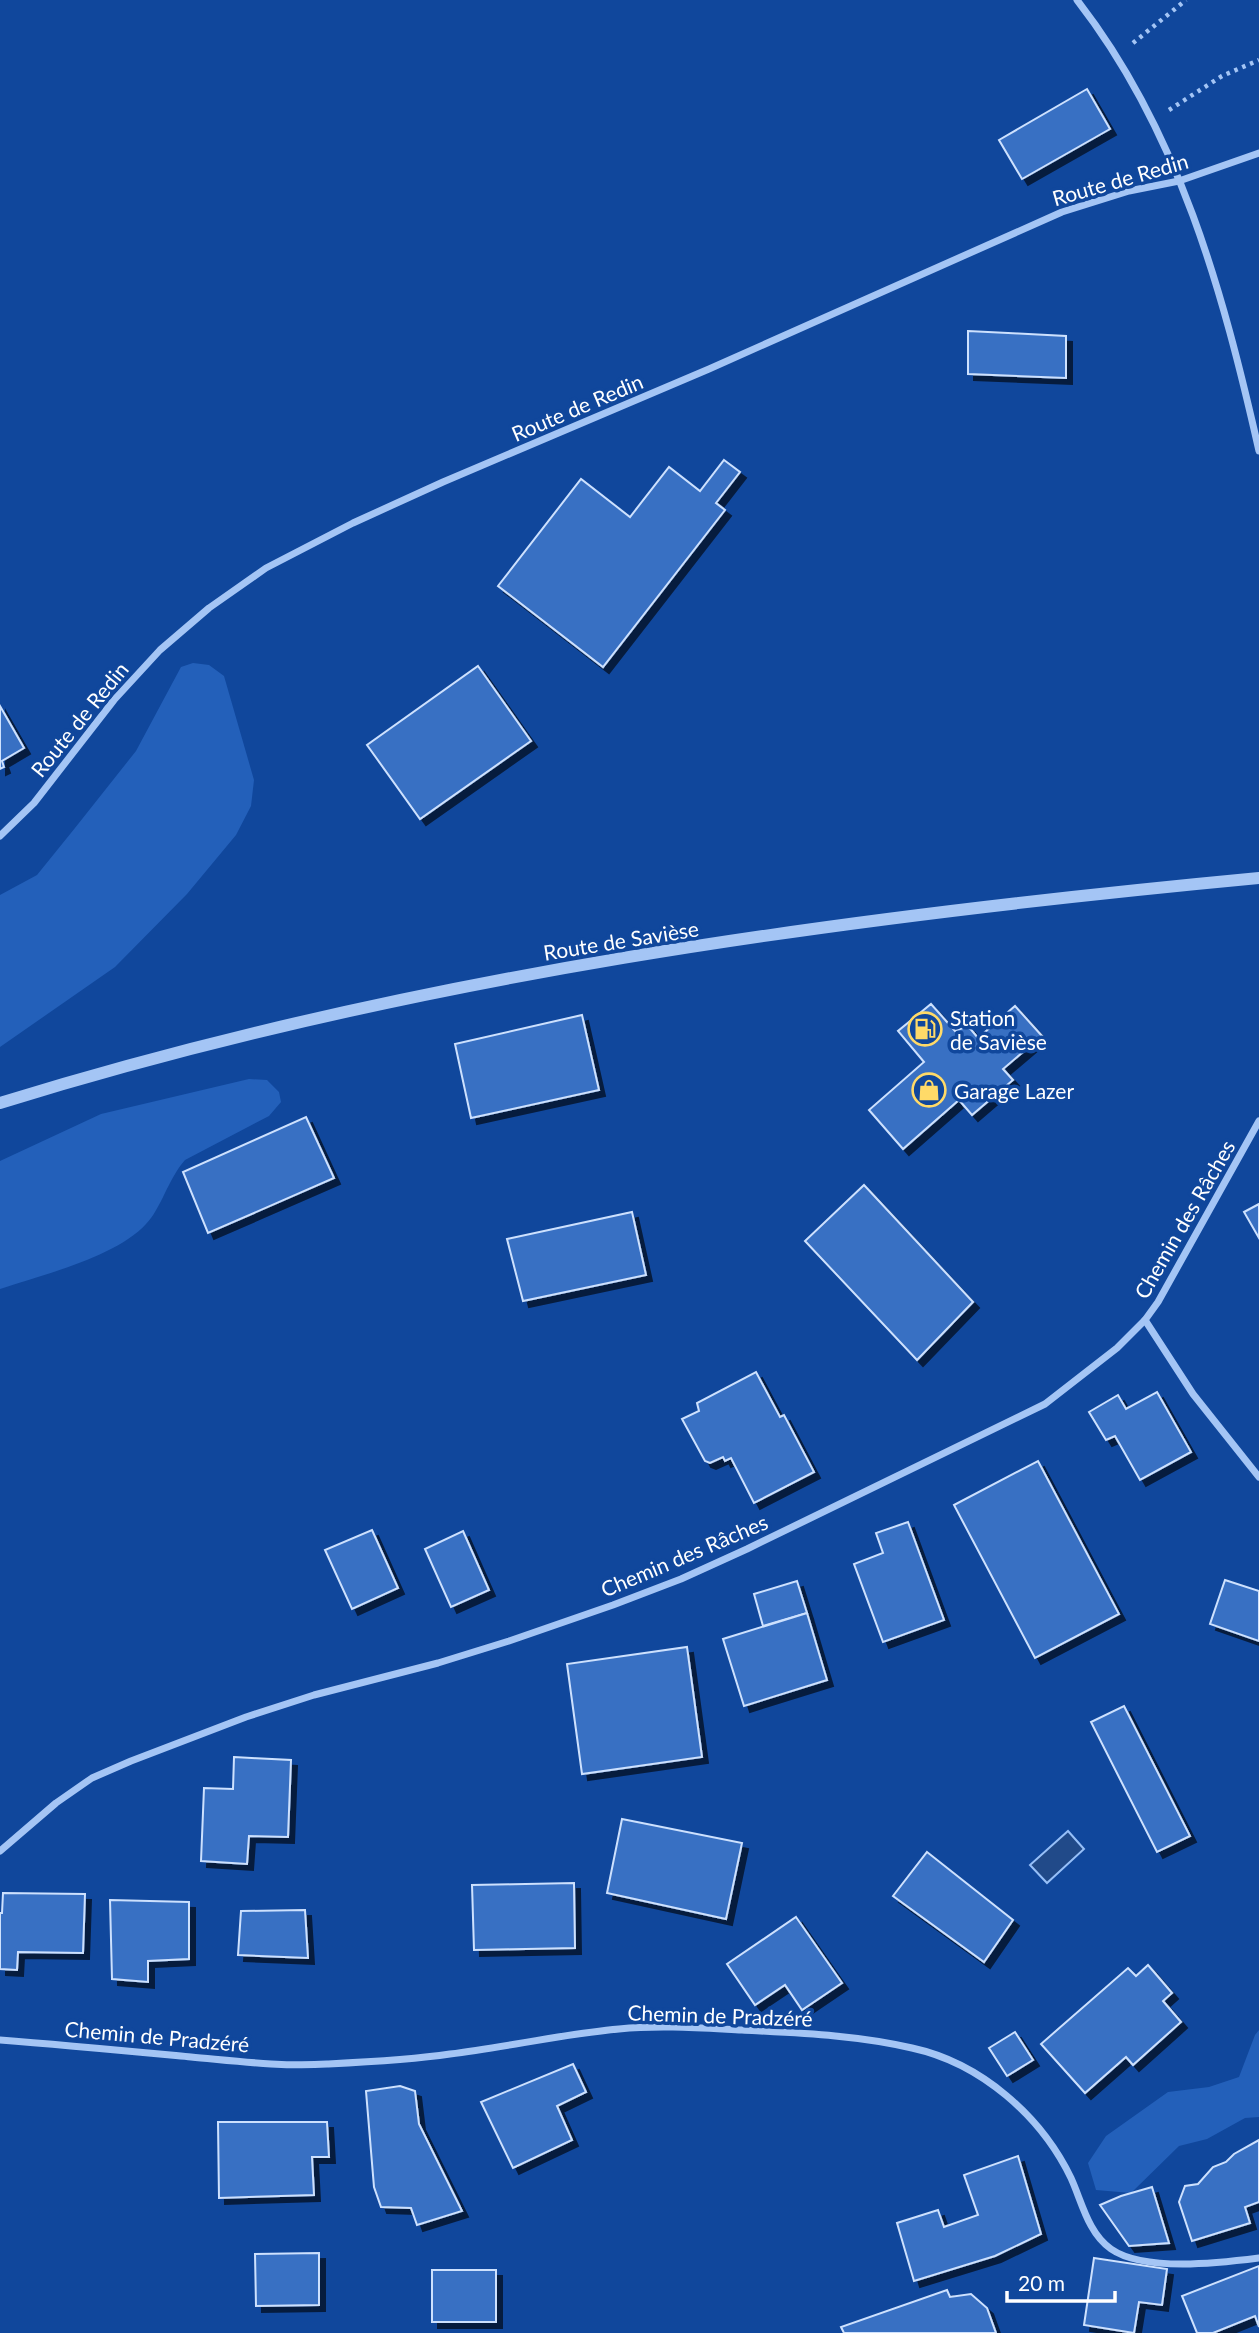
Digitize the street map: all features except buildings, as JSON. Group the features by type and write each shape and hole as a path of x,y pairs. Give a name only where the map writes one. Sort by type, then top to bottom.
{"street":[{"path":"1077,0 1117,58 1154,120 1205,245 1229,323 1259,451"},
{"name":"Route de Redin","path":"0,836 34,803 114,700 160,650 209,608 267,568 353,523 443,482 709,369 1062,212 1129,191 1179,181 1259,153"},
{"name":"Route de Savièse","path":"0,1102 282,1026 438,991 575,966 821,928 1033,900 1259,878"},
{"name":"Chemin des Râches","path":"0,1851 56,1803 92,1778 131,1761 246,1717 509,1641 681,1579 1045,1404 1117,1348 1145,1320 1158,1302 1259,1121"},
{"path":"1145,1320 1193,1394 1259,1477"},
{"name":"Chemin de Pradzéré","path":"0,2040 204,2059 303,2065 410,2059 595,2032 652,2027 783,2032 895,2044 916,2048 958,2064 992,2084 1019,2107 1053,2146 1094,2231 1112,2249 1144,2260 1176,2264 1259,2258"}],"path":[{"path":"1117,58 1143,33 1186,0"},
{"path":"1154,120 1222,76 1259,60"}],"shaded area":[{"path":"193,663 209,665 224,676 254,780 251,806 236,835 187,894 115,967 0,1047 0,895 37,875 136,751 181,667"},
{"path":"249,1079 267,1080 279,1092 281,1102 269,1116 185,1160 151,1218 133,1236 78,1264 0,1289 0,1161 101,1114"},
{"path":"1068,1831 1084,1849 1047,1883 1030,1865"},
{"path":"1259,2030 1259,2117 1245,2118 1207,2139 1179,2146 1131,2193 1096,2190 1088,2163 1106,2136 1168,2092 1209,2087 1239,2077"}],"place":[{"name":"Station de Savièse","path":"925,1029"},
{"name":"Garage Lazer","path":"929,1090"}]}
